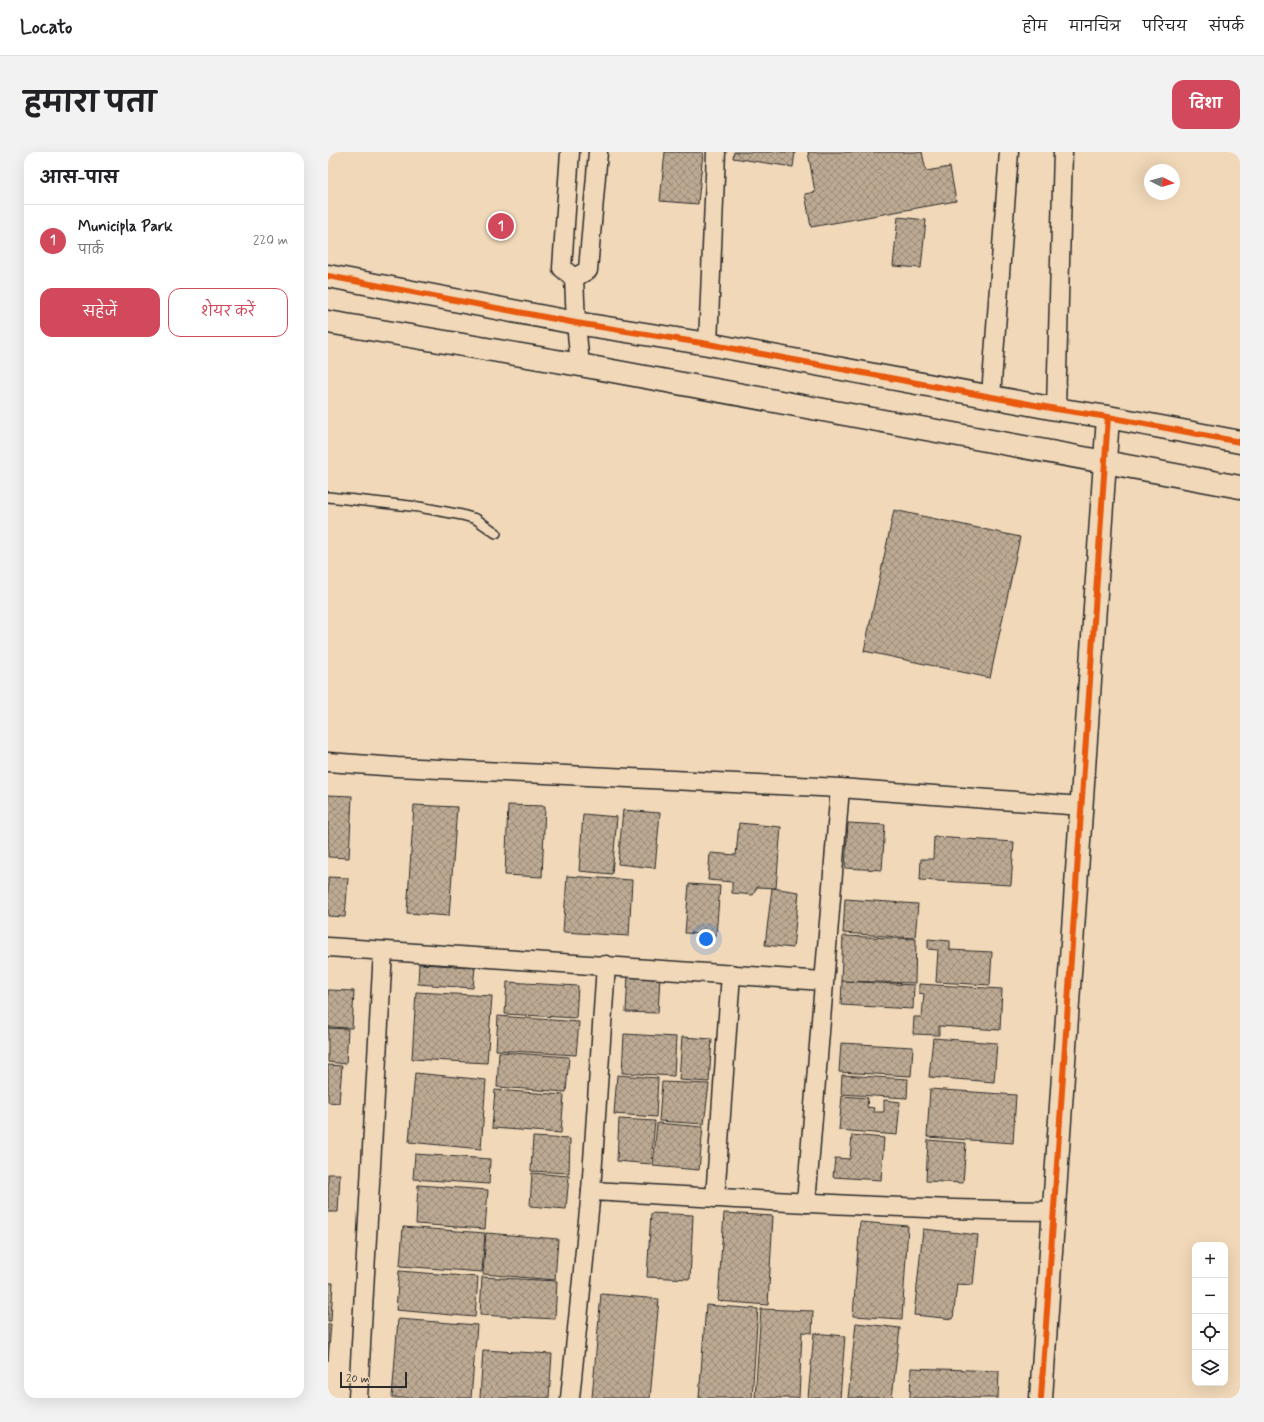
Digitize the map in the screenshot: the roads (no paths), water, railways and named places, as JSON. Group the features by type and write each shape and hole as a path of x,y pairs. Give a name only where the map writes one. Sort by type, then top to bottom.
{"street":[{"path":"570,152 562,268 574,278 580,365"},
{"path":"574,278 588,270 598,152"},
{"path":"708,344 716,152"},
{"path":"991,396 1009,152"},
{"path":"1056,408 1063,152"},
{"path":"328,276 576,323 708,344 1240,442"},
{"path":"328,322 580,365 1240,488"},
{"path":"1041,1398 1055,1211 1108,417"},
{"path":"328,762 397,767 840,788 1082,806"},
{"path":"806,1203 840,788"},
{"path":"328,947 823,981"},
{"path":"358,1398 383,950"},
{"path":"570,1398 591,1191 606,965"},
{"path":"715,1198 731,974"},
{"path":"591,1191 806,1203 1055,1211"}],"lane":[{"path":"328,497 420,507 462,515 476,519 496,533"}],"place":[{"name":"Municipla Park","path":"501,226"}]}
